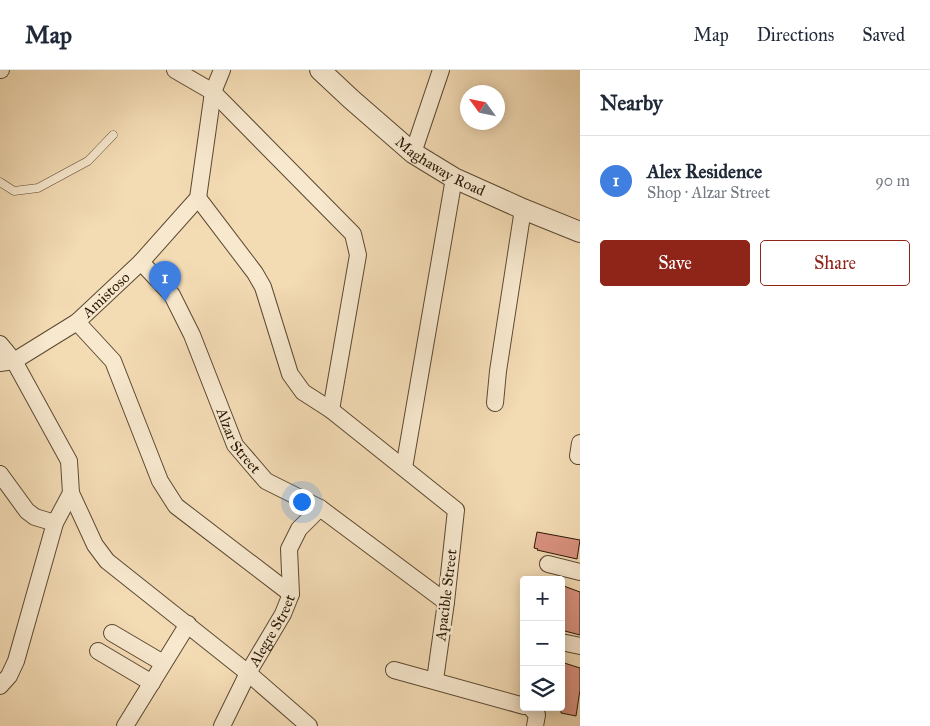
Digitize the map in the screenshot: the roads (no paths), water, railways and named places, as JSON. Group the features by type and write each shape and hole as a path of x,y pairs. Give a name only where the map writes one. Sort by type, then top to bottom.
{"street":[{"path":"175,70 213,92 353,234 358,255 331,410"},
{"path":"222,70 213,92 198,198 255,273 263,287 290,374 304,392 331,410 404,468 454,178"},
{"name":"Maghaway Road","path":"320,70 350,100 413,153 454,178 580,232"},
{"path":"413,153 441,70"},
{"name":"Amistoso","path":"7,362 77,322 141,262 198,198"},
{"path":"495,403 498,371 523,209"},
{"name":"Alzar Street","path":"141,262 172,296 192,336 235,445 266,480 320,508 446,602"},
{"path":"77,322 113,361 160,481 176,506 291,594"},
{"path":"0,344 7,362 69,461 72,493 95,546 107,561 248,673 309,726"},
{"name":"Apacible Street","path":"404,468 456,510 435,680"},
{"path":"0,474 27,511 34,517 56,523"},
{"path":"0,686 9,676 16,661 56,523 72,493"},
{"name":"Alegre Street","path":"222,726 248,673 283,614 291,594 290,549 299,529 320,508"},
{"path":"548,564 580,572"},
{"path":"125,726 188,624"},
{"path":"112,633 163,663"},
{"path":"565,643 580,646"},
{"path":"98,651 152,683"},
{"path":"394,670 435,680 531,714"}],"lane":[{"path":"0,182 14,191 38,188 88,161 113,135"}],"place":[{"name":"Alex Residence","path":"165,302"}]}
